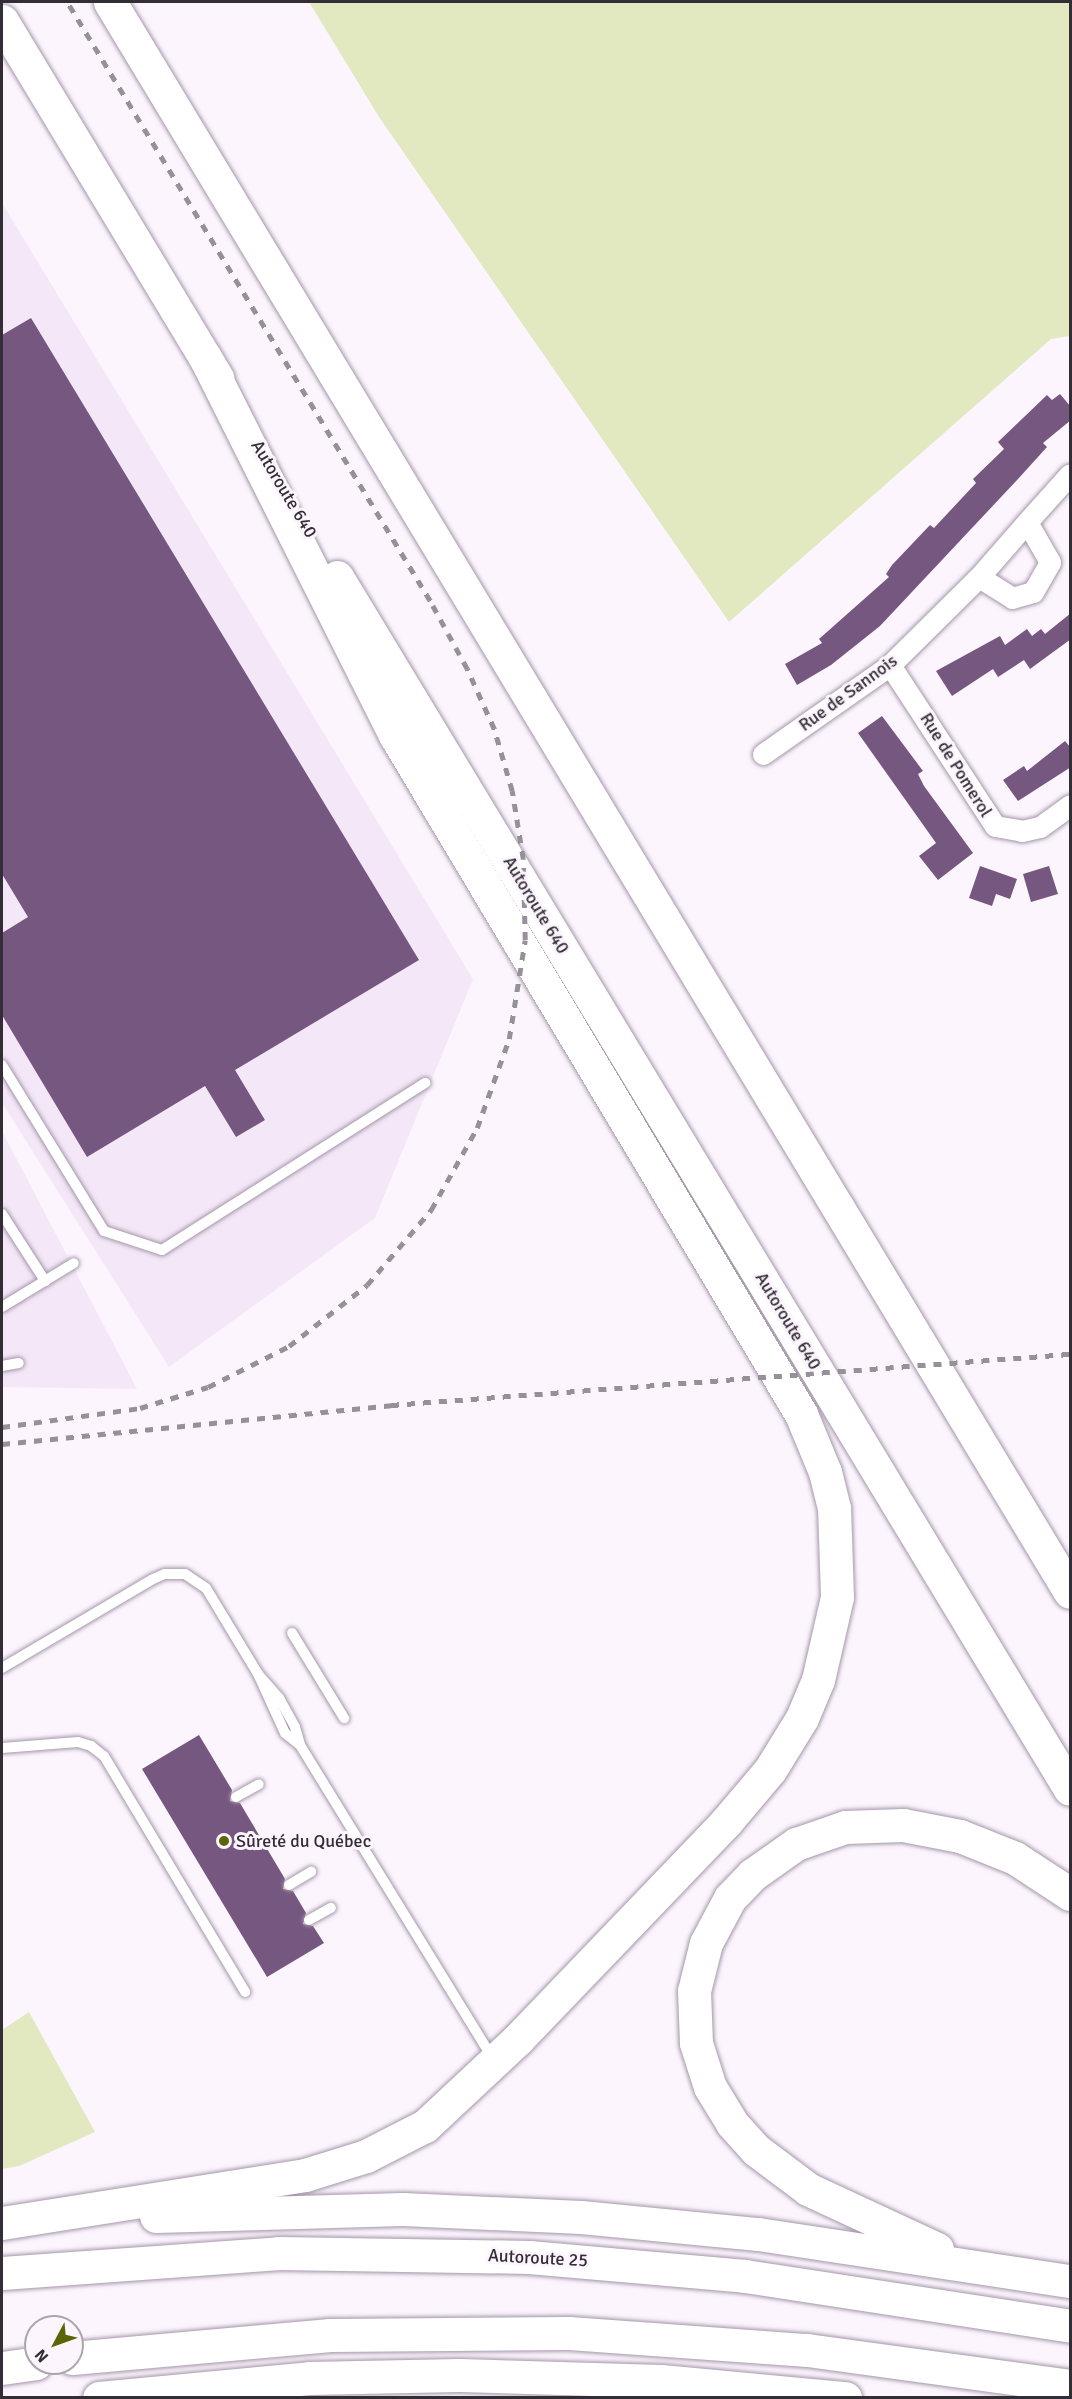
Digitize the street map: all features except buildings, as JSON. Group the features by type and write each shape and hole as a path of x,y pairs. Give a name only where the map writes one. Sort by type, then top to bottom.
{"highway":[{"path":"110,2 1071,1592"},
{"name":"Autoroute 640","path":"2,21 1071,1789"},
{"path":"2,2223 281,2179 348,2163 425,2126 496,2061 726,1822 787,1744 818,1680 835,1618 838,1551 834,1508 818,1452 785,1384 395,735 206,359"},
{"path":"952,1395 1071,1557"},
{"path":"974,2266 808,2189 773,2164 743,2137 716,2099 699,2059 693,2008 699,1965 720,1914 752,1875 796,1844 845,1827 903,1825 960,1836 1023,1862 1071,1894"},
{"path":"55,2216 335,2210 533,2214 715,2229 1071,2281"},
{"name":"Autoroute 25","path":"2,2273 182,2257 279,2253 519,2257 745,2276 1071,2326"},
{"path":"84,2357 312,2336 559,2333 710,2340 818,2351 1071,2386"},
{"path":"2,2368 24,2365"},
{"path":"99,2397 377,2375 546,2376 710,2384 845,2397"},
{"path":"243,2384 428,2397"}],"street":[{"name":"Rue de Sannois","path":"763,754 890,665 979,577 1071,474"},
{"path":"979,577 1012,598 1033,592 1050,562 1027,522"},
{"name":"Rue de Pomerol","path":"890,665 995,826 1022,831 1040,827 1071,805"}],"lane":[{"path":"2,1065 104,1231 162,1250 425,1083"},
{"path":"2,1214 45,1281"},
{"path":"2,1307 74,1263"},
{"path":"2,1366 19,1363"},
{"path":"2,1668 153,1579 172,1573 190,1576 206,1588 258,1674 282,1727 300,1745 482,2045 496,2061"},
{"path":"292,1633 344,1719"},
{"path":"2,1748 78,1742 91,1746 104,1756 245,1992"},
{"path":"236,1797 259,1784"},
{"path":"289,1885 311,1872"},
{"path":"309,1920 332,1908"}],"shaded area":[{"path":"2,203 473,979 375,1218 169,1367 2,1103"},
{"path":"2,1131 137,1389 2,1387"}],"green space":[{"path":"309,2 1070,2 1070,336 1051,339 729,622 379,117"},
{"path":"29,2012 95,2132 19,2166 2,2169 2,2030"}],"railway":[{"path":"2,1427 140,1408 208,1387 289,1346 367,1285 431,1210 477,1128 509,1039 525,940 523,859 512,791 494,729 467,669 430,601 67,2"},
{"path":"2,1444 391,1405 1070,1354"}],"place":[{"name":"Sûreté du Québec","path":"224,1841"}]}
